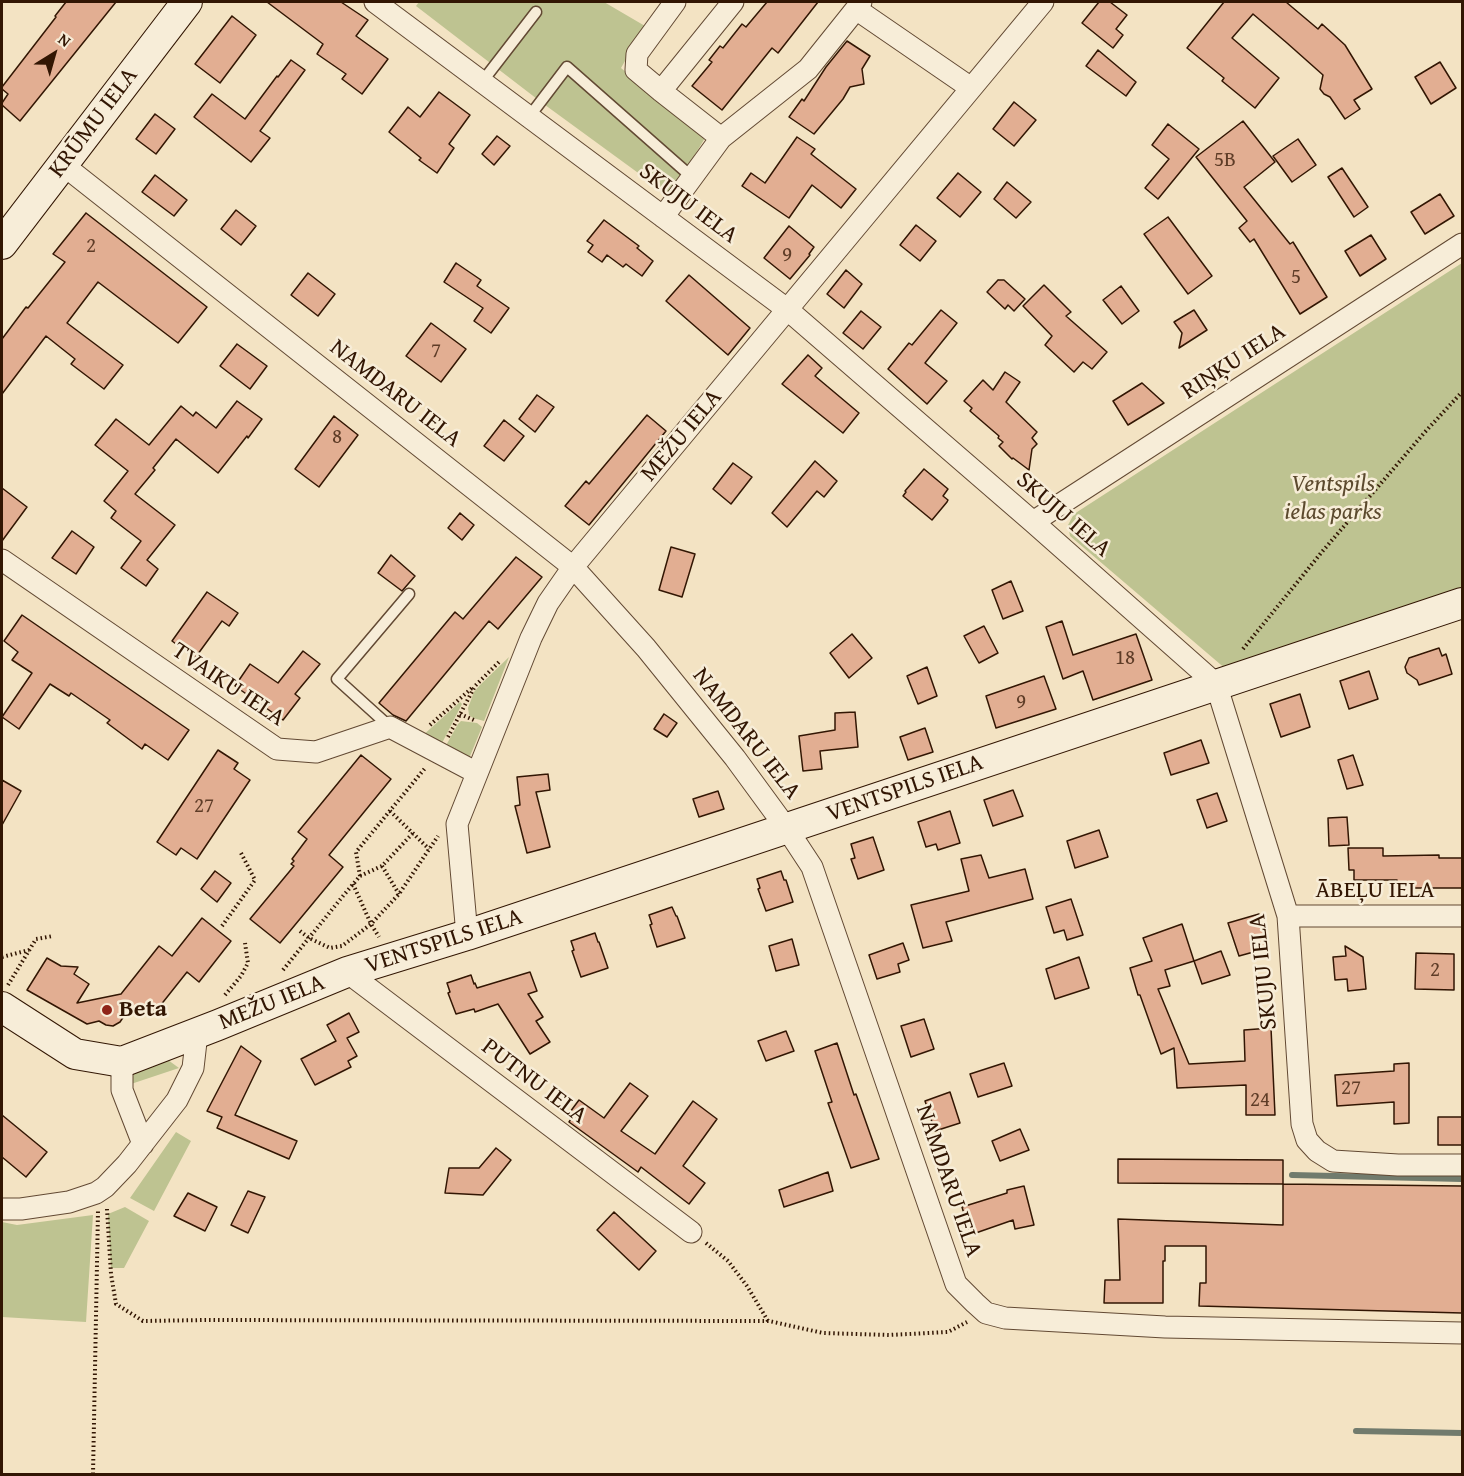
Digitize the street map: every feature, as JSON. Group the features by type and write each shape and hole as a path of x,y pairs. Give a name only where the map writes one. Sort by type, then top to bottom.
{"street":[{"name":"KRŪMU IELA","path":"2,244 187,2"},
{"name":"SKUJU IELA","path":"375,2 788,310 1216,684 1288,916 1302,1124 1307,1140 1317,1151 1333,1161 1398,1165 1462,1164"},
{"path":"675,2 637,54 636,70 721,138"},
{"path":"661,91 733,2"},
{"name":"MEŽU IELA","path":"467,935 457,824 531,638 548,603 573,567 1043,2"},
{"path":"663,217 721,138 808,69 859,5 971,88"},
{"name":"NAMDARU IELA","path":"62,164 573,567 653,657 735,758 812,867 956,1284 986,1313"},
{"name":"RIŅĶU IELA","path":"1033,522 1462,244"},
{"name":"TVAIKU IELA","path":"2,560 277,749 316,752 390,727"},
{"name":"VENTSPILS IELA","path":"347,972 467,935 1462,603"},
{"path":"390,727 477,773"},
{"name":"ĀBEĻU IELA","path":"1288,916 1462,916"},
{"name":"MEŽU IELA","path":"122,1062 347,972"},
{"name":"PUTNU IELA","path":"347,972 691,1232"},
{"path":"3,999 75,1054 122,1062 122,1090 143,1144"},
{"name":"MEŽU IELA","path":"2,1209 21,1209 69,1202 96,1193 105,1187 128,1164 177,1100 193,1068 197,1033"},
{"path":"986,1313 1005,1318 1165,1326 1462,1333"}],"lane":[{"path":"482,82 536,12"},
{"path":"529,117 567,68 685,171 695,174"},
{"path":"390,727 337,679 409,594"}],"path":[{"path":"1238,655 1329,544 1462,392"},
{"path":"413,740 475,686"},
{"path":"460,714 485,725"},
{"path":"390,811 429,849"},
{"path":"300,931 330,948 342,946 371,924 399,894 441,831"},
{"path":"360,876 382,866 413,833"},
{"path":"222,926 255,879 241,853"},
{"path":"382,866 399,894"},
{"path":"353,884 371,924 392,959"},
{"path":"3,999 36,939 53,936"},
{"path":"224,996 241,976 248,963 245,943"},
{"path":"2,957 29,950"},
{"path":"105,1187 111,1275 116,1304 143,1321 769,1321 823,1333 889,1335 948,1332 986,1313"},
{"path":"93,1474 98,1215"},
{"path":"691,1232 728,1261 769,1321"}],"green space":[{"path":"419,2 604,2 645,26 621,68 705,138 685,171 667,194 541,102 416,6"},
{"name":"Ventspils ielas parks","path":"1462,263 1462,591 1227,670 1070,536 1068,525 1074,514"},
{"path":"509,657 484,721 473,718 469,715 468,708 474,692"},
{"path":"460,702 462,704 440,747 421,737"},
{"path":"461,721 477,723 482,727 468,761 444,749"},
{"path":"168,1060 179,1068 131,1084 134,1073"},
{"path":"176,1132 191,1141 154,1211 130,1198"},
{"path":"125,1207 149,1221 124,1268 111,1268 108,1214"},
{"path":"93,1215 86,1322 2,1317 2,1222 17,1225"}],"building":[{"path":"66,2 116,2 20,121 2,105 8,94 2,87"},
{"path":"267,2 341,2 368,20 356,36 388,59 362,94 342,79 346,74 317,54 323,44"},
{"path":"767,2 818,2 778,53 772,48 722,110 692,86 712,62 709,60 720,46 723,48 742,24 746,27"},
{"path":"1099,2 1110,2 1127,15 1116,29 1123,35 1113,48 1082,23"},
{"path":"1224,2 1286,2 1318,29 1322,24 1345,45 1372,89 1354,100 1360,109 1345,119 1330,97 1320,89 1323,75 1253,14 1232,38 1279,78 1255,108 1222,81 1224,78 1187,48"},
{"path":"232,16 256,35 220,83 195,64"},
{"path":"847,41 870,56 862,69 864,84 850,87 814,134 789,117 802,99 804,101 826,67"},
{"path":"1098,50 1136,82 1126,96 1086,66"},
{"path":"291,60 305,70 260,131 270,138 251,162 194,117 212,94 245,119"},
{"path":"1440,62 1456,88 1431,104 1415,77"},
{"path":"439,92 470,115 449,144 454,148 437,173 419,160 421,158 389,132 408,107 420,117"},
{"path":"1014,102 1036,120 1014,146 993,129"},
{"path":"155,114 175,129 156,154 136,139"},
{"path":"1243,121 1275,162 1244,187 1290,244 1293,242 1327,297 1300,314 1254,239 1250,242 1239,228 1247,221 1196,157"},
{"path":"1168,124 1199,149 1158,199 1145,188 1169,159 1152,145"},
{"path":"497,136 510,146 494,165 482,154"},
{"path":"797,137 815,149 811,154 856,189 841,208 812,185 789,218 742,186 751,173 765,183"},
{"path":"1298,139 1316,165 1292,182 1273,156"},
{"path":"1342,168 1368,207 1354,217 1328,177"},
{"path":"958,173 981,192 960,217 937,198"},
{"path":"155,175 187,200 174,216 142,192"},
{"path":"1007,182 1031,202 1016,218 994,199"},
{"path":"1440,194 1454,216 1425,234 1411,212"},
{"path":"236,210 256,226 241,245 221,229"},
{"path":"86,213 207,307 178,343 98,282 67,323 123,365 104,389 71,364 75,359 46,336 2,394 2,339 65,262 53,254"},
{"path":"1168,217 1212,276 1188,294 1144,234"},
{"path":"604,220 639,246 637,248 653,261 642,276 626,264 623,267 607,255 602,262 588,252 593,245 587,241"},
{"path":"916,225 936,241 920,261 900,245"},
{"path":"789,226 814,247 790,279 764,258"},
{"path":"1371,235 1386,259 1360,276 1345,251"},
{"path":"456,263 481,280 477,286 509,308 491,333 474,321 483,308 444,282"},
{"path":"846,270 862,284 844,308 827,294"},
{"path":"308,273 335,294 318,316 291,295"},
{"path":"689,275 750,328 728,355 666,301"},
{"path":"998,280 1004,280 1025,299 1014,311 1008,305 1005,309 987,292"},
{"path":"1044,285 1071,312 1066,316 1107,352 1092,369 1083,362 1074,372 1045,345 1052,336 1023,306"},
{"path":"1121,286 1139,311 1122,324 1103,300"},
{"path":"941,310 957,323 925,363 947,381 927,404 888,369 909,343 912,345"},
{"path":"1194,310 1207,330 1179,348 1182,333 1174,322"},
{"path":"861,311 881,327 863,349 843,333"},
{"path":"431,323 466,349 441,382 406,356"},
{"path":"237,344 267,366 250,389 220,366"},
{"path":"808,355 822,368 815,376 859,413 843,433 782,384"},
{"path":"1005,372 1020,382 1006,402 1037,432 1032,438 1037,444 1032,449 1029,470 1012,459 999,446 1003,442 998,438 999,436 970,411 972,408 964,401 983,380 993,390"},
{"path":"1142,383 1164,403 1128,425 1113,401"},
{"path":"537,395 554,407 535,432 519,419"},
{"path":"237,401 262,419 218,473 176,439 135,494 175,525 147,560 158,569 146,586 121,568 141,541 111,518 116,511 104,501 128,471 95,445 116,419 149,445 181,406 193,416 196,412 216,428"},
{"path":"647,415 666,431 589,525 565,506 586,481 589,484"},
{"path":"334,416 358,435 319,487 295,469"},
{"path":"504,420 524,436 504,461 484,446"},
{"path":"815,461 837,481 824,497 817,491 787,527 772,513"},
{"path":"733,463 752,477 731,504 713,489"},
{"path":"924,469 948,489 943,496 948,500 947,502 932,520 903,496"},
{"path":"2,488 27,507 2,541"},
{"path":"460,513 474,525 462,540 448,528"},
{"path":"72,531 94,547 76,574 52,558"},
{"path":"671,547 695,554 682,597 659,590"},
{"path":"391,555 415,576 402,591 378,573"},
{"path":"516,557 542,577 498,629 489,621 406,721 393,715 379,703 455,612 463,619"},
{"path":"1011,581 1023,611 1003,619 992,590"},
{"path":"207,592 238,613 229,626 222,621 195,658 172,641"},
{"path":"22,615 189,730 168,760 145,744 142,749 107,723 110,720 71,693 69,696 50,684 19,729 2,717 32,673 12,660 18,652 4,641"},
{"path":"1062,621 1073,655 1136,634 1152,680 1093,700 1083,671 1063,679 1046,627"},
{"path":"984,626 998,653 979,663 964,636"},
{"path":"852,634 872,658 849,678 830,653"},
{"path":"1439,648 1442,656 1446,654 1452,674 1419,685 1417,680 1407,673 1405,667 1409,658"},
{"path":"303,651 320,664 295,694 300,698 283,720 235,686 250,664 278,683"},
{"path":"927,667 937,696 918,704 907,676"},
{"path":"1369,671 1378,699 1349,709 1340,681"},
{"path":"1044,676 1056,709 996,728 986,696"},
{"path":"1300,694 1310,727 1281,737 1270,704"},
{"path":"855,712 858,747 820,751 822,769 803,771 799,736 835,730 835,713"},
{"path":"664,714 677,723 667,737 654,729"},
{"path":"925,728 933,752 908,760 900,737"},
{"path":"1201,740 1209,763 1171,775 1164,753"},
{"path":"218,750 238,763 234,769 250,780 197,859 181,848 176,855 157,842"},
{"path":"361,755 391,779 329,855 343,867 280,943 250,919 294,866 291,864 294,861 292,859 307,839 298,832"},
{"path":"1353,755 1363,785 1347,789 1338,760"},
{"path":"548,774 550,790 536,792 550,847 527,853 515,806 520,805 517,777"},
{"path":"2,780 21,791 2,825"},
{"path":"1013,790 1023,816 993,826 984,800"},
{"path":"718,791 724,809 699,817 693,799"},
{"path":"1217,793 1227,821 1207,828 1197,800"},
{"path":"950,811 960,843 938,850 936,844 926,847 918,822"},
{"path":"1347,817 1349,845 1329,846 1328,818"},
{"path":"1099,830 1108,857 1075,868 1067,841"},
{"path":"873,837 884,870 858,879 851,859 855,858 851,844"},
{"path":"1348,848 1383,848 1383,856 1439,855 1439,858 1462,858 1462,888 1413,888 1413,884 1397,884 1397,880 1354,880 1354,870 1349,870"},
{"path":"981,855 989,878 1025,869 1033,899 946,922 952,941 923,948 911,905 969,891 961,859"},
{"path":"215,871 231,883 217,902 201,889"},
{"path":"781,871 793,902 766,911 757,879"},
{"path":"1071,899 1083,935 1067,940 1064,930 1054,933 1046,907"},
{"path":"672,907 685,938 657,947 649,915"},
{"path":"1259,914 1268,948 1239,956 1228,923"},
{"path":"202,918 231,941 199,982 187,972 156,1011 148,1006 124,1016 113,1026 99,1021 87,1024 27,990 47,958 61,966 78,967 74,974 89,984 77,1003 121,994 159,946 172,956"},
{"path":"1182,924 1194,961 1165,970 1170,986 1158,989 1189,1064 1245,1061 1244,1030 1271,1028 1275,1115 1246,1115 1246,1085 1177,1088 1174,1048 1161,1054 1130,968 1152,961 1143,938"},
{"path":"595,933 608,968 581,977 571,941"},
{"path":"792,939 799,965 776,971 769,946"},
{"path":"903,943 909,960 898,964 900,972 877,979 869,955"},
{"path":"1345,946 1363,957 1366,989 1348,991 1347,979 1335,980 1333,957 1346,956"},
{"path":"1221,951 1230,975 1202,984 1194,961"},
{"path":"1416,953 1454,954 1454,990 1415,989"},
{"path":"1079,957 1089,988 1055,999 1046,969"},
{"path":"530,972 537,991 528,994 543,1017 536,1021 550,1042 530,1054 498,1004 475,1012 474,1009 456,1014 448,993 450,992 447,983 471,975 477,988"},
{"path":"349,1013 359,1032 347,1038 357,1056 348,1061 351,1067 315,1085 301,1059 336,1041 327,1025"},
{"path":"924,1019 934,1049 911,1057 901,1026"},
{"path":"786,1031 794,1051 766,1061 758,1041"},
{"path":"837,1043 879,1159 851,1168 828,1103 832,1102 815,1051"},
{"path":"241,1046 261,1061 235,1115 297,1141 289,1159 217,1128 222,1117 207,1111"},
{"path":"1004,1063 1012,1086 978,1097 970,1074"},
{"path":"1409,1063 1409,1123 1394,1124 1394,1102 1337,1106 1335,1075 1394,1071 1394,1064"},
{"path":"630,1083 648,1096 621,1131 655,1154 693,1101 717,1119 683,1166 705,1183 689,1204 641,1167 638,1172 569,1122 571,1119 567,1116 579,1100 604,1118"},
{"path":"950,1092 960,1123 935,1131 925,1101"},
{"path":"2,1115 47,1152 26,1177 2,1157"},
{"path":"1438,1117 1462,1117 1462,1145 1438,1145"},
{"path":"1020,1129 1029,1150 1000,1161 992,1141"},
{"path":"496,1148 511,1160 483,1195 445,1193 449,1168 479,1168"},
{"path":"1118,1159 1283,1160 1283,1184 1118,1183"},
{"path":"828,1172 833,1191 784,1207 779,1190"},
{"path":"1283,1184 1462,1186 1462,1313 1199,1306 1200,1283 1206,1283 1206,1246 1165,1246 1163,1303 1104,1303 1105,1280 1120,1280 1118,1219 1283,1225"},
{"path":"1024,1186 1034,1225 1015,1229 1013,1220 970,1235 962,1207"},
{"path":"248,1191 265,1197 248,1233 231,1225"},
{"path":"188,1193 217,1207 205,1231 174,1216"},
{"path":"614,1212 656,1251 639,1270 597,1230"}],"waterway":[{"path":"1292,1175 1462,1179"},
{"path":"1356,1431 1462,1433"}],"place":[{"name":"Beta","path":"107,1010"}]}
